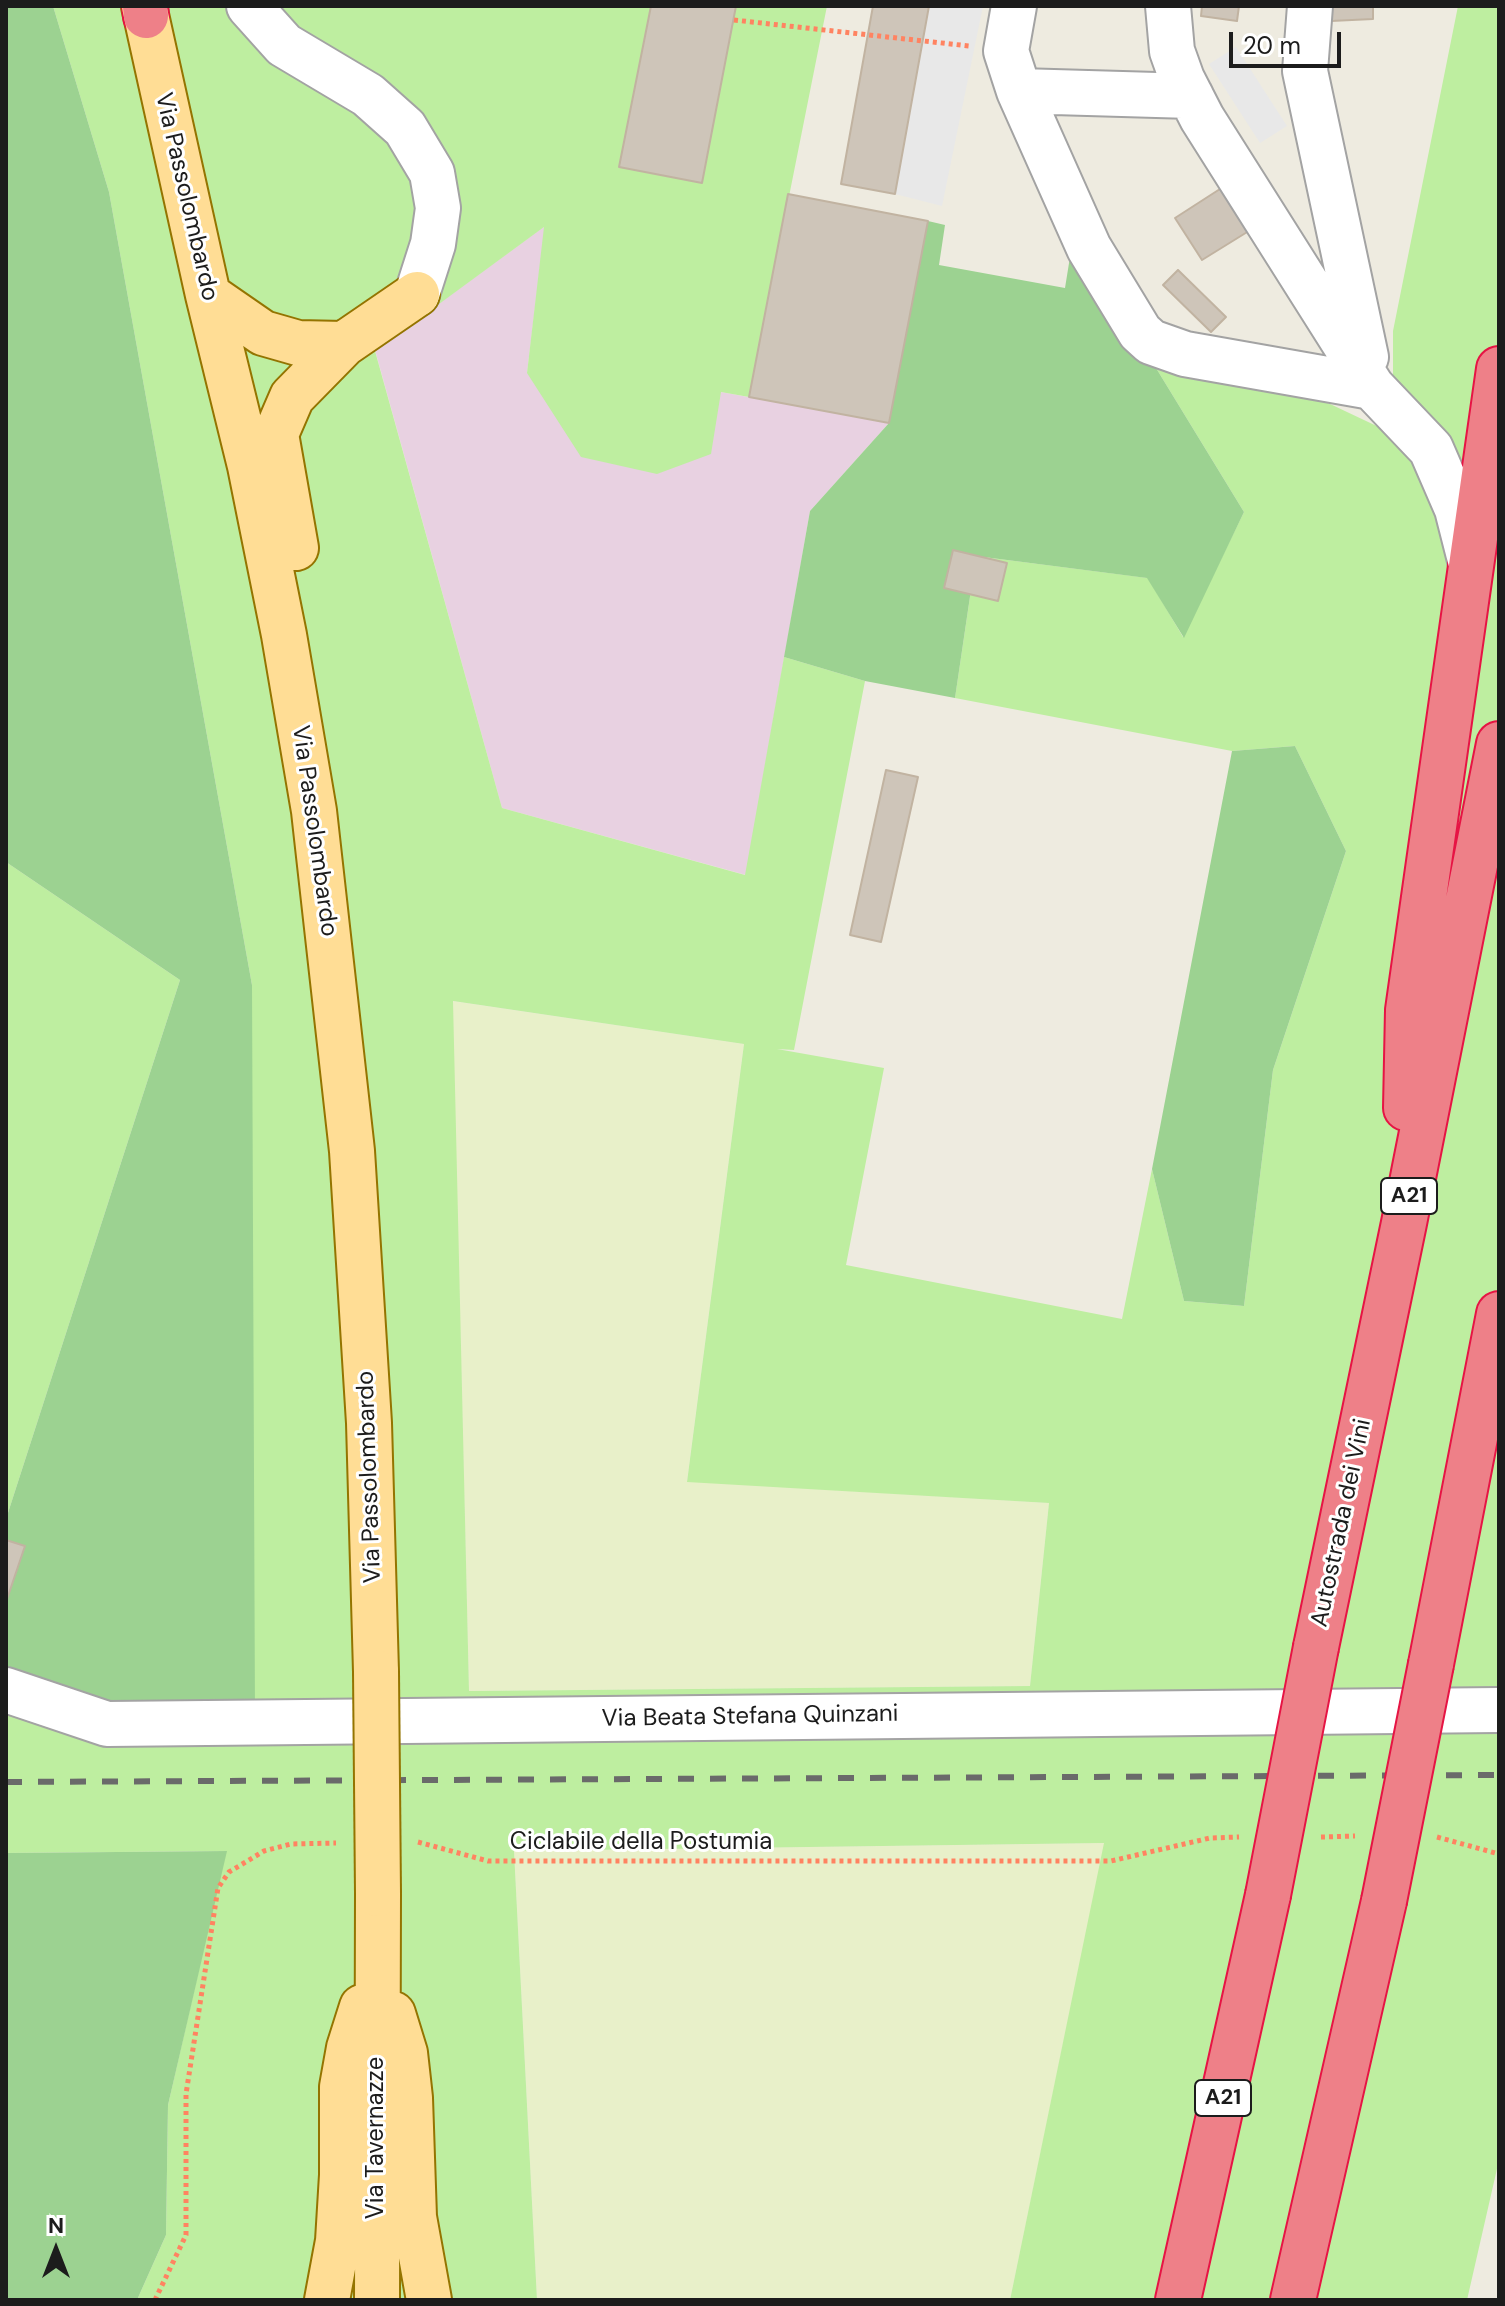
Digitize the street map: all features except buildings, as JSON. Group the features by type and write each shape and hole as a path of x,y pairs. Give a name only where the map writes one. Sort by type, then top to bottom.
{"highway":[{"path":"1404,1223 1408,1010 1499,369"},
{"name":"Autostrada dei Vini","path":"1178,2300 1268,1895 1499,744"},
{"path":"1293,2300 1384,1901 1499,1314"}],"main road":[{"name":"Via Passolombardo","path":"144,9 253,481 284,635 314,811 352,1151 369,1423 376,1672 376,1976"},
{"path":"314,811 327,714 276,434 292,397 344,344 417,294"},
{"path":"208,295 263,333 298,343 344,344"},
{"path":"327,2300 338,2241 342,2087 352,2037 376,1976"},
{"path":"376,1976 394,2015 405,2053 410,2098 414,2217 429,2300"},
{"name":"Via Tavernazze","path":"376,1976 377,2300"}],"lane":[{"path":"249,6 284,45 368,95 396,119 405,128 432,173 438,208 433,244 417,294"},
{"path":"1014,6 1006,51 1019,91 1089,248 1140,332 1151,342 1185,354 1372,387"},
{"path":"1168,6 1172,51 1202,118 1372,387 1431,449 1457,509 1470,560"},
{"path":"1310,6 1305,71 1372,387"},
{"path":"1019,91 1191,96"},
{"name":"Via Beata Stefana Quinzani","path":"6,1690 107,1724 1499,1710"}],"path":[{"path":"734,20 1006,51"},
{"path":"1320,1837 1368,1836"},
{"path":"1431,1836 1499,1854"},
{"name":"Ciclabile della Postumia","path":"416,1841 488,1861 1111,1861 1210,1838 1242,1837"},
{"path":"155,2300 186,2235 186,2094 218,1888 229,1872 264,1851 291,1844 338,1843"}],"shaded area":[{"path":"903,6 983,6 942,206 895,194"},
{"path":"1236,47 1287,126 1260,143 1209,64"},
{"path":"545,226 527,373 721,392 889,423 810,511 746,875 502,808 375,350"}],"green space":[{"path":"6,6 53,6 109,192 252,985 255,1717 6,1694 6,1519 180,980 6,862"},
{"path":"53,6 827,6 749,397 721,392 711,454 657,474 581,457 527,373 544,227 375,351 502,808 745,875 784,657 865,681 794,1050 777,1049 884,1068 846,1265 1122,1319 1152,1169 1184,1301 1244,1306 1273,1070 1346,851 1295,746 1232,751 955,698 976,556 1148,578 1183,637 1244,512 1156,368 1328,403 1383,429 1393,409 1393,331 1458,6 1499,6 1499,2160 1467,2300 1010,2300 1104,1843 514,1851 537,2300 137,2300 166,2235 168,2105 226,1851 6,1853 6,1694 252,985 109,192","holes":["453,1001 744,1044 687,1482 1049,1503 1030,1686 469,1691"]},
{"path":"928,221 945,225 939,265 1065,288 1070,257 1119,340 1136,356 1156,368 1244,512 1184,638 1147,578 976,556 955,698 865,681 784,657 810,511 889,423"},
{"path":"1295,746 1346,851 1273,1070 1244,1306 1184,1301 1152,1169 1232,751"},
{"path":"6,862 180,980 6,1519"},
{"path":"452,1001 744,1044 687,1481 1049,1503 1030,1686 469,1691"},
{"path":"1105,1843 1010,2300 537,2300 514,1851"},
{"path":"227,1851 168,2105 166,2235 137,2300 6,2300 6,1853"}],"railway":[{"path":"6,1782 1499,1775"}]}
